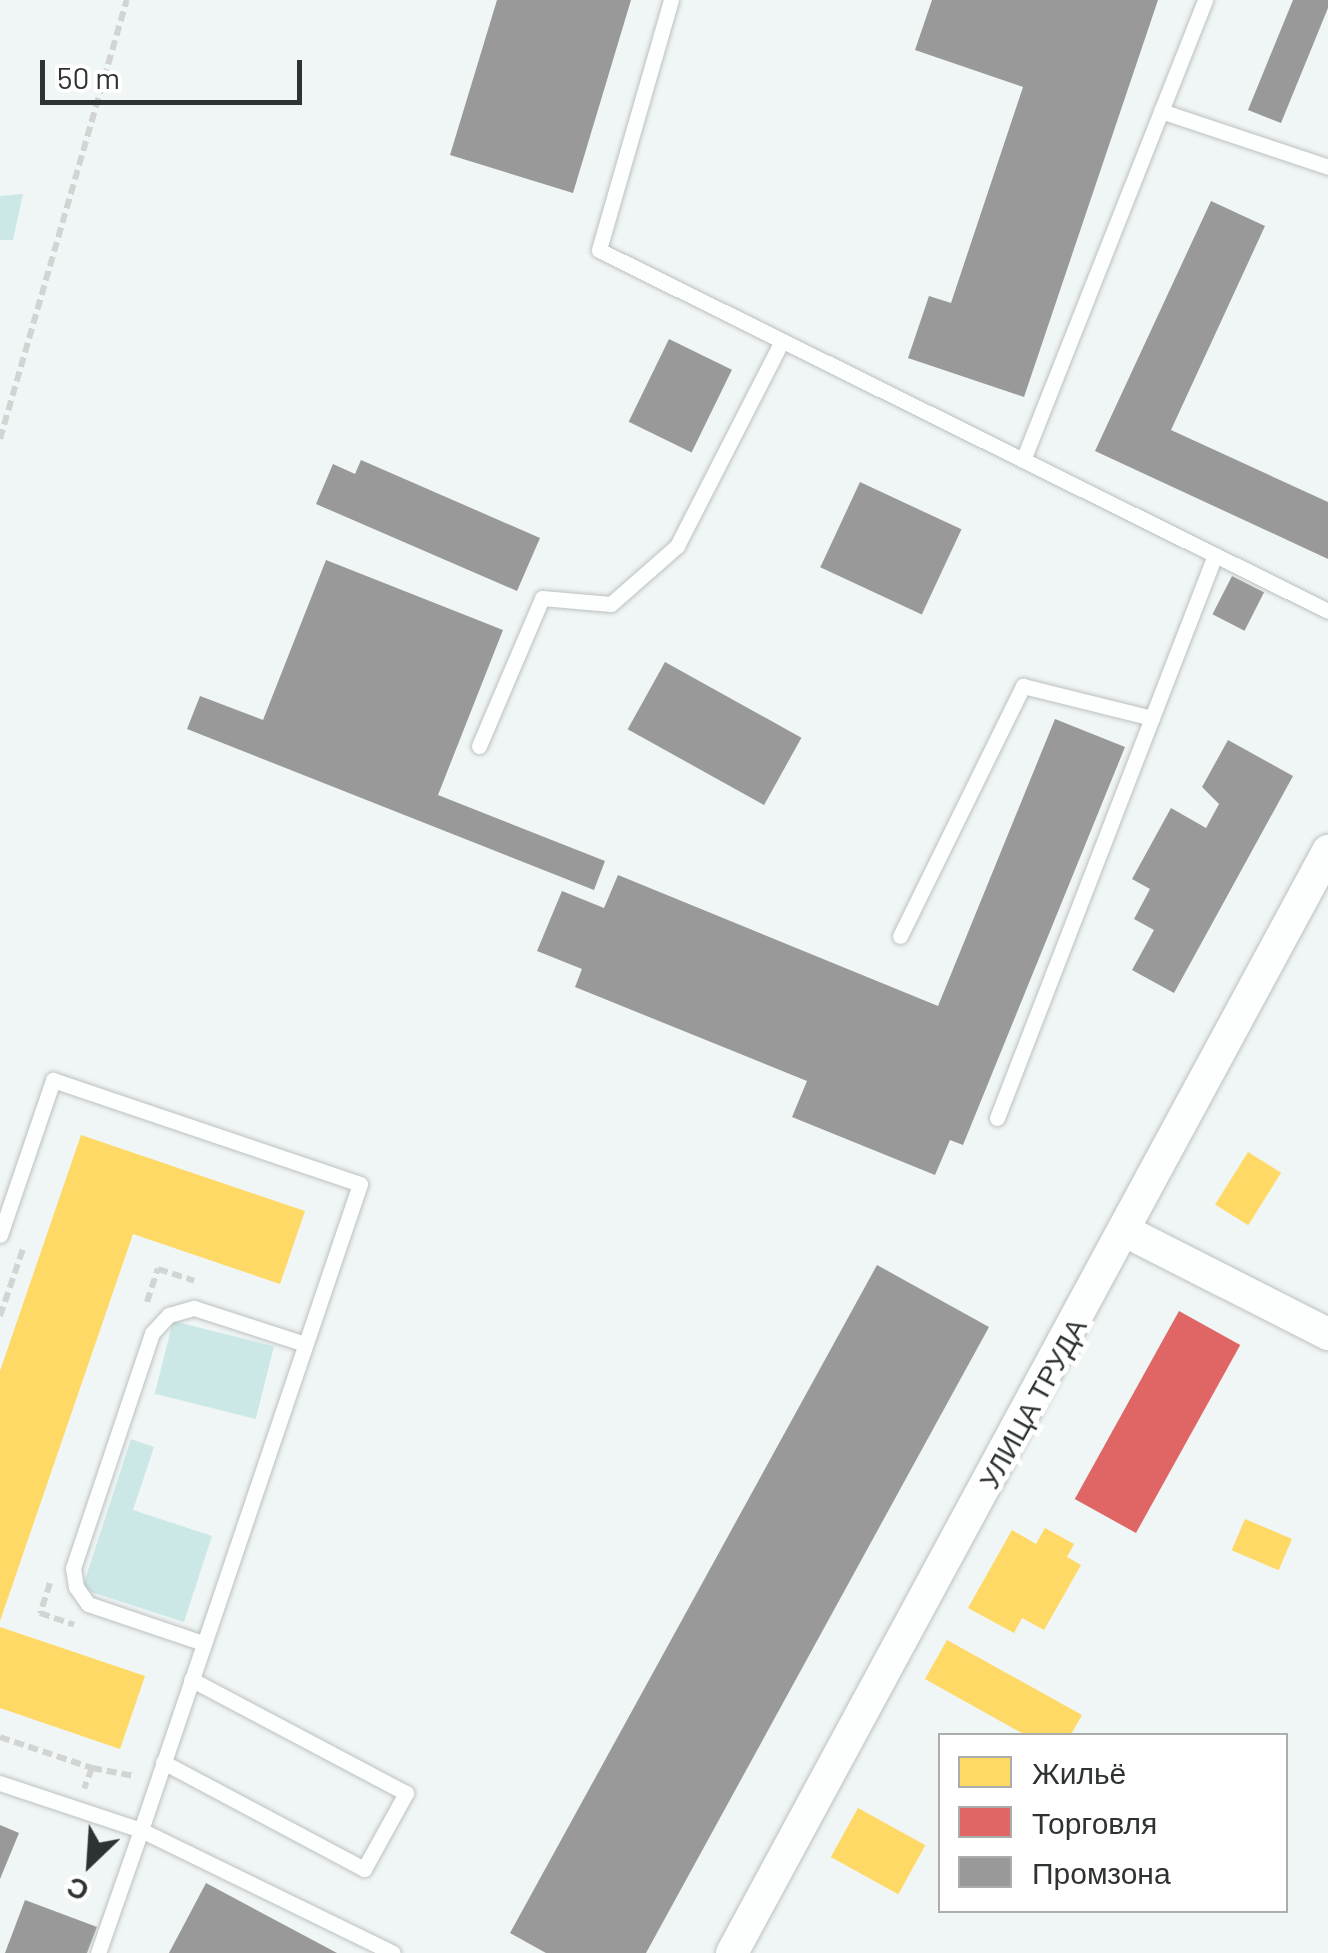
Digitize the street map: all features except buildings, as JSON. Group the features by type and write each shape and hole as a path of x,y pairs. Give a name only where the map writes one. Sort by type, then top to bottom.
{"street":[{"name":"УЛИЦА ТРУДА","path":"732,1953 1328,851"},
{"path":"1125,1230 1328,1334"}],"lane":[{"path":"672,0 600,250 1328,611"},
{"path":"1023,460 1206,0"},
{"path":"1162,111 1328,167"},
{"path":"480,746 542,598 610,604 677,546 782,341"},
{"path":"997,1118 1215,556"},
{"path":"900,936 1023,686 1152,718"},
{"path":"0,1235 54,1080 360,1184 98,1953"},
{"path":"204,1643 88,1604 76,1587 73,1568 152,1332 169,1315 194,1308 305,1344"},
{"path":"163,1762 364,1869 406,1793 191,1678"},
{"path":"0,1783 141,1830 393,1953"}],"path":[{"path":"0,439 127,0"},
{"path":"0,1737 92,1768 77,1809"}],"shaded area":[{"path":"23,194 13,240 0,240 0,196"},
{"path":"173,1321 274,1346 256,1419 155,1394"},
{"path":"131,1439 154,1447 133,1510 212,1536 184,1622 82,1589"}]}
